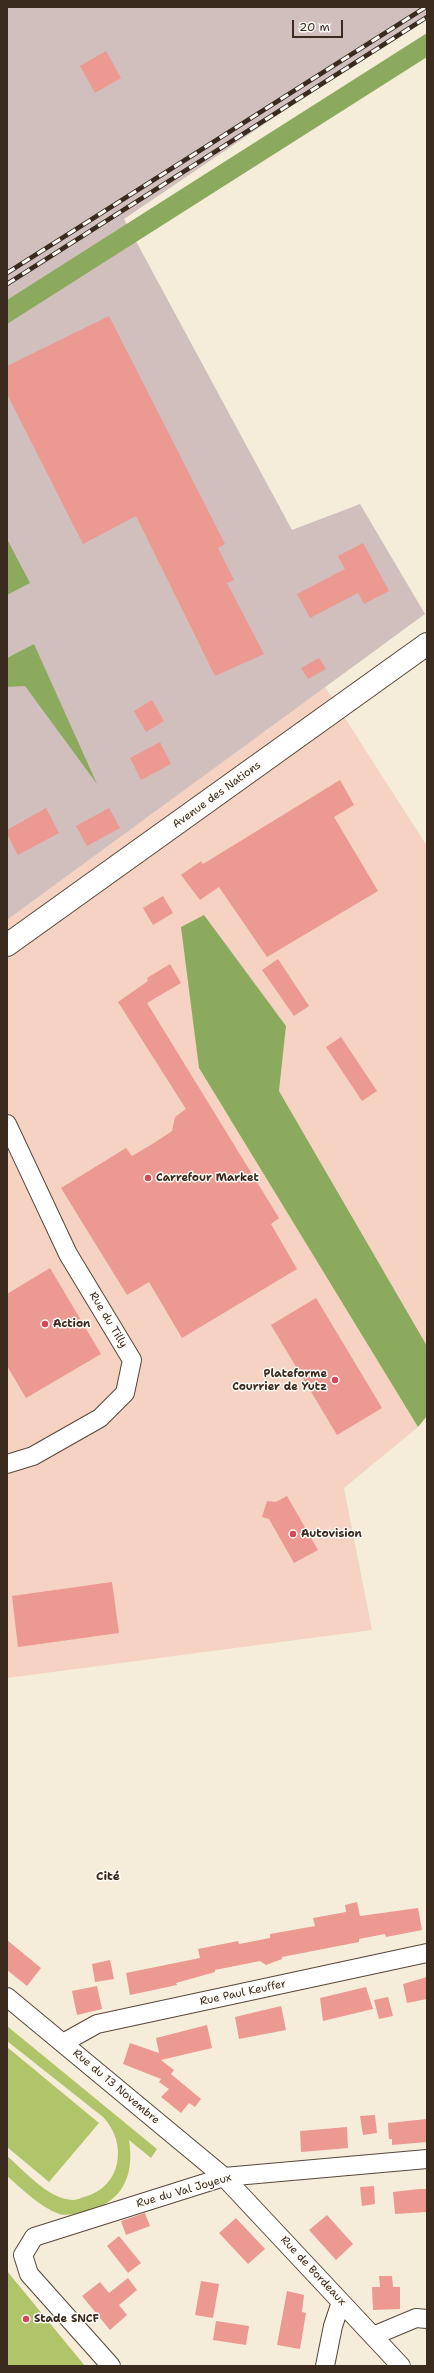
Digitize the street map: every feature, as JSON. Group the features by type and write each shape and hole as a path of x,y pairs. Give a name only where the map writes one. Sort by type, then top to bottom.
{"main road":[{"name":"Avenue des Nations","path":"7,946 427,644"}],"street":[{"name":"Rue du Tilly","path":"7,1124 68,1254 132,1360 125,1394 100,1418 33,1456 7,1464"},
{"name":"Rue Paul Keuffer","path":"63,2043 97,2024 427,1953"},
{"name":"Rue du 13 Novembre","path":"7,1997 224,2177"},
{"name":"Rue du Val Joyeux","path":"111,2366 29,2274 22,2255 34,2237 224,2177 427,2159"},
{"name":"Rue de Bordeaux","path":"224,2177 401,2366"},
{"path":"325,2366 332,2326 341,2302"},
{"path":"373,2336 416,2318 427,2319"}],"shaded area":[{"path":"7,7 427,7 427,14 124,219 292,530 360,504 425,614 7,920"},
{"path":"325,687 427,846 427,1346 279,1091 286,1026 199,1068 418,1427 344,1488 372,1630 7,1678 7,920"}],"green space":[{"path":"427,33 427,57 7,324 7,300"},
{"path":"7,539 30,583 7,595"},
{"path":"34,644 97,784 25,686 7,687 7,658"},
{"path":"204,915 286,1026 279,1091 427,1346 427,1416 418,1427 199,1068 181,927"},
{"path":"7,2026 157,2149 151,2158 129,2140 130,2166 127,2177 116,2196 107,2203 80,2213 62,2215 52,2211 38,2202 7,2176 7,2156 45,2189 63,2198 72,2200 77,2199 97,2192 107,2184 117,2163 118,2151 116,2139 111,2127 103,2117 7,2041"},
{"path":"7,2047 99,2123 49,2182 7,2147"},
{"name":"Stade SNCF","path":"7,2271 85,2366 7,2366"}],"building":[{"path":"106,51 121,78 95,93 80,66"},
{"path":"109,316 225,544 218,548 234,580 227,583 264,654 215,676 136,516 83,544 7,394 7,366"},
{"path":"363,543 389,591 364,604 358,593 310,618 297,594 345,569 338,556"},
{"path":"319,658 326,669 308,679 301,668"},
{"path":"152,700 164,721 146,732 134,711"},
{"path":"160,742 171,764 141,780 130,758"},
{"path":"340,780 354,805 334,817 378,891 267,957 219,887 200,900 181,875 201,861 203,864"},
{"path":"46,808 59,833 18,855 7,834 7,830"},
{"path":"109,808 120,828 87,846 76,826"},
{"path":"163,896 173,913 153,925 143,908"},
{"path":"278,959 309,1006 294,1016 262,970"},
{"path":"170,964 181,983 147,1003 279,1218 271,1224 297,1269 182,1338 149,1282 127,1295 61,1188 126,1148 132,1156 154,1143 172,1131 175,1117 186,1109 118,1002 148,981 147,978"},
{"path":"341,1037 377,1091 362,1101 326,1047"},
{"name":"Action","path":"50,1268 101,1354 26,1398 7,1366 7,1294"},
{"name":"Plateforme Courrier de Yutz","path":"316,1298 382,1408 337,1435 271,1325"},
{"name":"Autovision","path":"287,1496 318,1550 294,1563 269,1519 262,1517 267,1501 276,1502"},
{"path":"112,1582 119,1633 18,1647 12,1596"},
{"path":"357,1902 360,1916 418,1908 422,1930 386,1937 385,1934 359,1939 359,1942 282,1957 282,1959 266,1965 260,1961 215,1970 215,1972 176,1983 177,1985 130,1995 126,1973 200,1958 198,1949 238,1941 239,1944 270,1938 270,1934 315,1926 313,1918 346,1912 345,1905"},
{"path":"7,1940 41,1968 27,1986 7,1970"},
{"path":"110,1960 114,1979 95,1982 92,1964"},
{"path":"427,1977 427,1999 407,2003 403,1984"},
{"path":"97,1986 102,2009 77,2015 72,1991"},
{"path":"366,1987 373,2009 323,2021 320,1998"},
{"path":"388,1997 393,2016 379,2019 374,2000"},
{"path":"281,2006 286,2030 239,2039 235,2017"},
{"path":"207,2025 212,2048 161,2060 174,2070 171,2074 201,2099 195,2107 189,2103 181,2113 161,2097 169,2089 159,2082 161,2079 123,2064 130,2043 159,2053 156,2038"},
{"path":"375,2115 377,2133 363,2135 360,2116"},
{"path":"427,2119 427,2142 392,2145 392,2139 389,2139 388,2123"},
{"path":"347,2127 348,2148 301,2152 300,2131"},
{"path":"374,2186 375,2204 362,2206 360,2187"},
{"path":"427,2189 427,2212 395,2214 393,2192"},
{"path":"145,2213 150,2226 126,2235 121,2221"},
{"path":"327,2215 353,2244 336,2260 309,2230"},
{"path":"236,2218 265,2249 248,2264 219,2233"},
{"path":"119,2236 141,2263 128,2273 107,2246"},
{"path":"379,2276 392,2276 393,2287 400,2287 400,2309 373,2310 372,2287 380,2287"},
{"path":"128,2278 137,2290 119,2305 127,2315 110,2330 82,2296 100,2282 109,2293"},
{"path":"201,2281 219,2284 213,2318 195,2315"},
{"path":"287,2291 304,2295 302,2312 306,2313 300,2349 277,2345"},
{"path":"216,2321 249,2326 246,2345 213,2340"}],"railway":[{"path":"7,273 426,7"},
{"path":"7,284 427,17"}],"place":[{"name":"Carrefour Market","path":"148,1178"},
{"name":"Action","path":"45,1324"},
{"name":"Plateforme Courrier de Yutz","path":"335,1380"},
{"name":"Autovision","path":"293,1534"},
{"name":"Stade SNCF","path":"26,2319"}],"district":[{"name":"Cité","path":"108,1877"}]}
